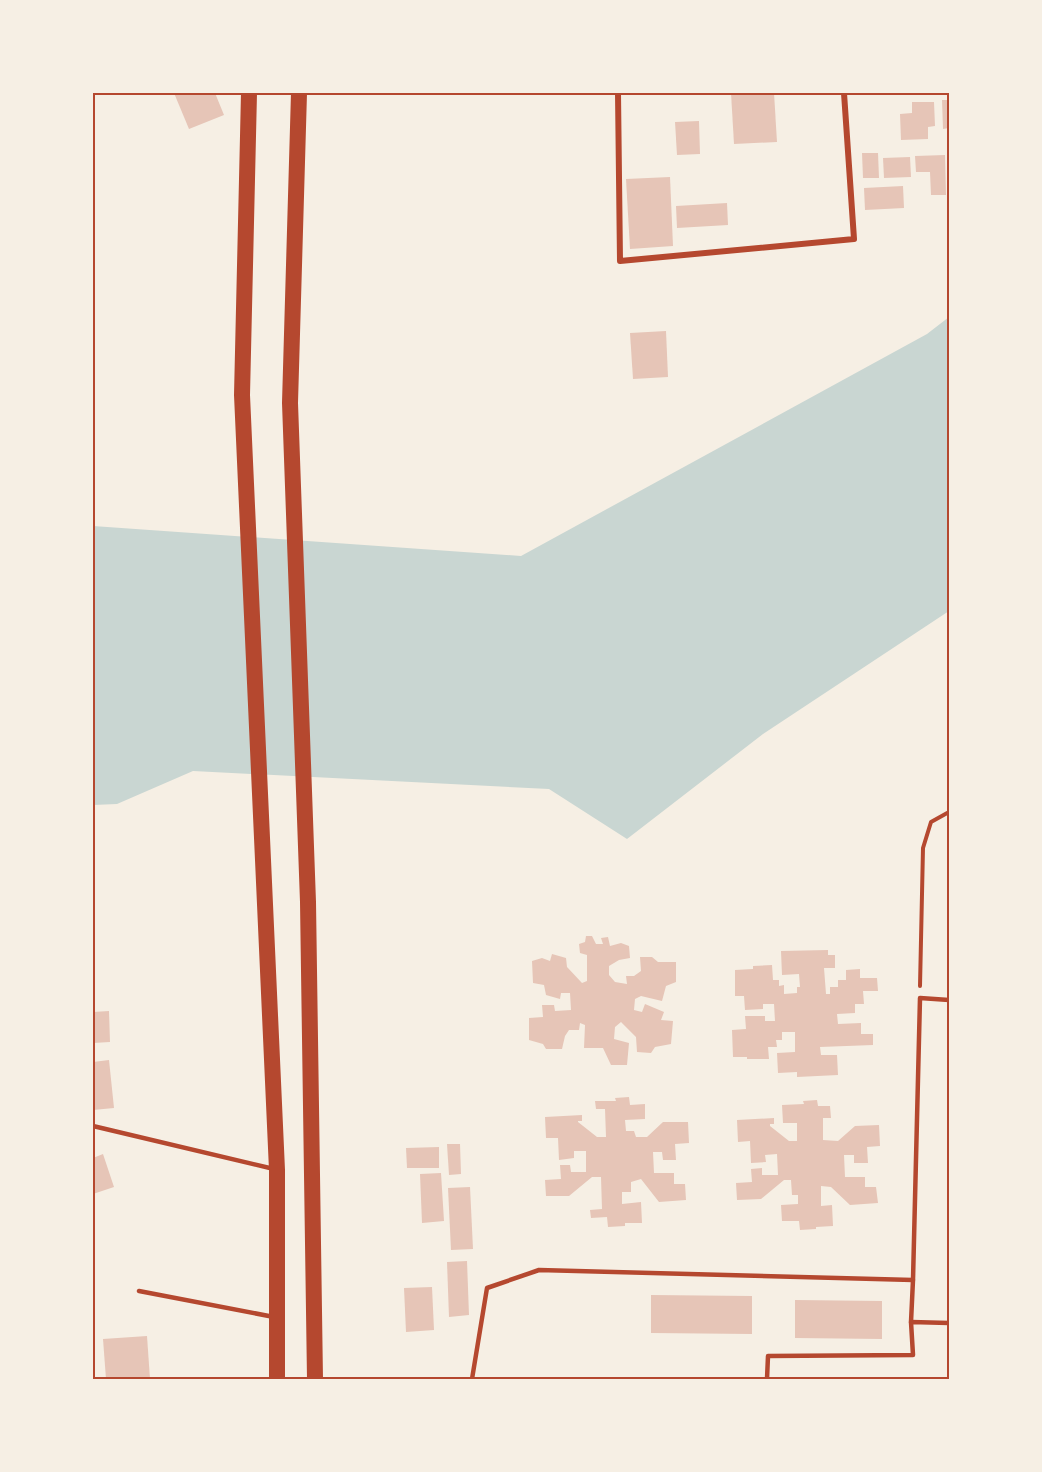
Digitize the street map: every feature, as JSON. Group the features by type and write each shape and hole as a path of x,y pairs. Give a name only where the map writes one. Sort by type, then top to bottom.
{"highway":[{"path":"249,93 242,395 277,1170 277,1379"},
{"path":"299,93 290,403 308,902 315,1379"}],"street":[{"path":"618,93 620,261 854,239 844,93"}],"lane":[{"path":"767,1379 768,1356 913,1355 911,1322 920,999 949,1000"},
{"path":"93,1126 277,1170"},
{"path":"472,1379 488,1288 539,1270 913,1280"},
{"path":"139,1291 277,1317"},
{"path":"911,1322 949,1323"}],"path":[{"path":"920,999 923,848 931,822 949,812"}],"shaded area":[{"path":"949,317 949,611 763,734 627,839 549,789 193,771 117,804 93,805 93,526 521,556 927,334"}],"building":[{"path":"174,93 215,93 224,115 189,129"},
{"path":"731,93 774,93 777,142 734,144"},
{"path":"942,100 949,100 949,128 943,129"},
{"path":"912,102 934,102 935,126 928,127 928,139 901,140 900,114 912,113"},
{"path":"699,121 700,154 677,155 675,122"},
{"path":"862,153 878,153 879,178 863,178"},
{"path":"945,155 946,195 931,195 930,172 916,172 915,156"},
{"path":"910,157 911,177 884,178 883,158"},
{"path":"670,177 673,246 630,249 626,179"},
{"path":"903,186 904,208 865,210 864,188"},
{"path":"727,203 728,225 677,228 676,206"},
{"path":"666,331 668,377 633,379 630,333"},
{"path":"586,936 592,936 596,944 603,944 601,938 608,937 610,946 621,943 629,946 630,958 619,960 609,966 609,975 615,982 627,984 626,976 634,976 641,971 640,957 652,957 658,962 676,962 676,982 666,986 662,1001 641,996 635,999 634,1010 642,1012 645,1004 664,1012 661,1020 673,1021 671,1044 655,1047 651,1053 637,1052 636,1037 621,1022 615,1027 614,1039 629,1043 627,1065 611,1065 603,1048 584,1048 585,1025 580,1023 579,1030 569,1030 562,1049 546,1049 543,1044 529,1040 529,1018 543,1017 542,1005 554,1005 555,1011 571,1010 570,993 561,993 560,999 546,995 544,985 533,983 532,961 542,958 550,961 552,954 566,958 567,967 582,983 587,981 587,955 580,953 579,944 585,942"},
{"path":"828,950 828,955 835,955 835,968 824,968 826,994 830,994 830,987 838,987 838,980 846,980 846,970 860,969 860,978 877,978 878,991 863,991 864,1004 855,1004 855,1013 837,1014 838,1024 861,1023 861,1034 873,1034 873,1045 820,1047 821,1055 837,1055 838,1075 797,1077 797,1072 778,1073 777,1053 795,1052 795,1032 782,1032 782,1040 776,1040 777,1047 768,1047 769,1059 733,1057 732,1030 746,1029 745,1016 765,1016 765,1021 775,1021 774,1004 763,1004 763,1009 745,1010 744,996 735,996 735,970 772,965 773,980 779,980 779,986 784,985 784,994 797,993 797,987 800,987 799,974 782,975 781,951"},
{"path":"109,1011 110,1042 93,1043 93,1012"},
{"path":"109,1060 114,1108 93,1110 93,1062"},
{"path":"629,1097 630,1105 645,1104 645,1119 625,1120 626,1131 634,1131 636,1137 647,1137 663,1122 688,1122 689,1143 675,1144 676,1160 663,1160 662,1152 653,1152 654,1173 674,1173 674,1184 685,1184 686,1200 659,1202 641,1179 631,1182 631,1192 622,1192 622,1204 641,1202 642,1223 625,1223 625,1226 608,1227 607,1217 591,1218 590,1210 602,1209 601,1177 592,1177 569,1196 546,1196 545,1180 561,1179 560,1165 570,1165 571,1172 586,1172 586,1151 574,1151 574,1158 559,1160 558,1138 546,1138 545,1117 582,1115 582,1121 578,1122 597,1137 606,1137 605,1109 596,1109 595,1101 616,1101 615,1098"},
{"path":"817,1100 818,1106 830,1106 831,1118 823,1118 823,1140 838,1141 855,1126 879,1125 880,1146 867,1147 868,1163 854,1163 854,1155 844,1155 845,1177 865,1177 865,1187 876,1187 878,1203 850,1205 831,1187 821,1186 821,1206 832,1205 833,1226 800,1230 799,1221 782,1221 781,1205 798,1204 798,1195 792,1195 791,1180 784,1180 761,1199 737,1200 736,1183 752,1182 751,1169 762,1168 762,1175 778,1175 777,1154 765,1155 766,1162 751,1163 750,1141 738,1142 737,1120 774,1118 774,1124 770,1126 789,1141 797,1141 797,1123 783,1123 782,1105 804,1104 803,1101"},
{"path":"447,1144 460,1144 461,1174 449,1175"},
{"path":"439,1147 439,1168 407,1168 406,1148"},
{"path":"103,1154 114,1187 93,1194 93,1158"},
{"path":"441,1173 444,1221 422,1223 420,1174"},
{"path":"470,1187 473,1249 451,1250 448,1188"},
{"path":"467,1261 469,1315 449,1317 447,1262"},
{"path":"432,1287 434,1330 406,1332 404,1288"},
{"path":"651,1295 752,1296 752,1334 651,1333"},
{"path":"795,1300 882,1301 882,1339 795,1338"},
{"path":"147,1336 150,1379 106,1379 103,1339"}]}
